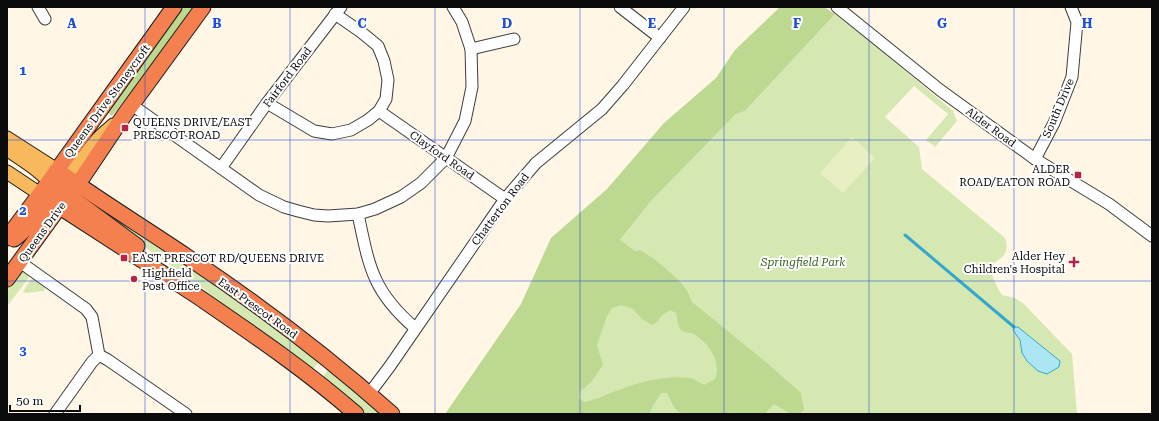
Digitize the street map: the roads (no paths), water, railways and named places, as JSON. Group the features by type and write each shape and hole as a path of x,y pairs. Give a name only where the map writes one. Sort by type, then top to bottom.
{"highway":[{"name":"Queens Drive Stoneycroft","path":"58,189 174,7"},
{"name":"Queens Drive Stoneycroft","path":"58,189 129,109 203,7"},
{"path":"7,238 58,189"},
{"path":"7,244 22,233 36,218 58,189"},
{"path":"58,189 173,279 262,340 356,414"},
{"name":"Queens Drive","path":"7,280 20,262 58,189"},
{"name":"East Prescot Road","path":"58,189 186,256 316,350 392,414"}],"main road":[{"path":"7,138 58,189"},
{"path":"7,149 34,168 58,189"},
{"path":"7,172 58,189"}],"street":[{"path":"38,7 45,19"},
{"path":"129,109 221,168 259,195 284,207 298,212 343,216 358,214 375,209 412,190 421,183 446,158 465,121 472,87 471,49 462,22 453,7"},
{"path":"620,7 660,38"},
{"name":"Chatterton Road","path":"369,394 390,366 505,199 536,163 602,108 623,85 684,7"},
{"name":"Alder Road","path":"837,7 940,90 1035,159 1109,204 1151,232"},
{"name":"South Drive","path":"1035,159 1054,123 1072,77 1077,22 1071,7"},
{"path":"267,103 314,131 332,134 351,130 368,120 379,111 386,99 388,80 384,61 378,46 338,11"},
{"name":"Fairford Road","path":"221,168 267,103 338,11"},
{"path":"471,49 514,39"},
{"name":"Clayford Road","path":"379,111 505,199"},
{"path":"358,214 366,255 374,278 387,300 415,328"},
{"path":"20,262 86,309 92,317 99,355"},
{"path":"55,414 92,362 99,355"},
{"path":"99,355 186,414"}],"water":[{"path":"1014,327 1018,327 1060,361 1059,367 1047,374 1038,371 1027,361 1022,353 1020,340 1013,330"}],"waterway":[{"path":"905,235 1014,327"}],"place":[{"name":"QUEENS DRIVE/EAST PRESCOT ROAD","path":"125,128"},
{"name":"ALDER ROAD/EATON ROAD","path":"1078,175"},
{"name":"EAST PRESCOT RD/QUEENS DRIVE","path":"124,258"},
{"name":"Alder Hey Children's Hospital","path":"1074,262"},
{"name":"Highfield Post Office","path":"134,279"}],"park label":[{"name":"Springfield Park","path":"803,262"}]}
